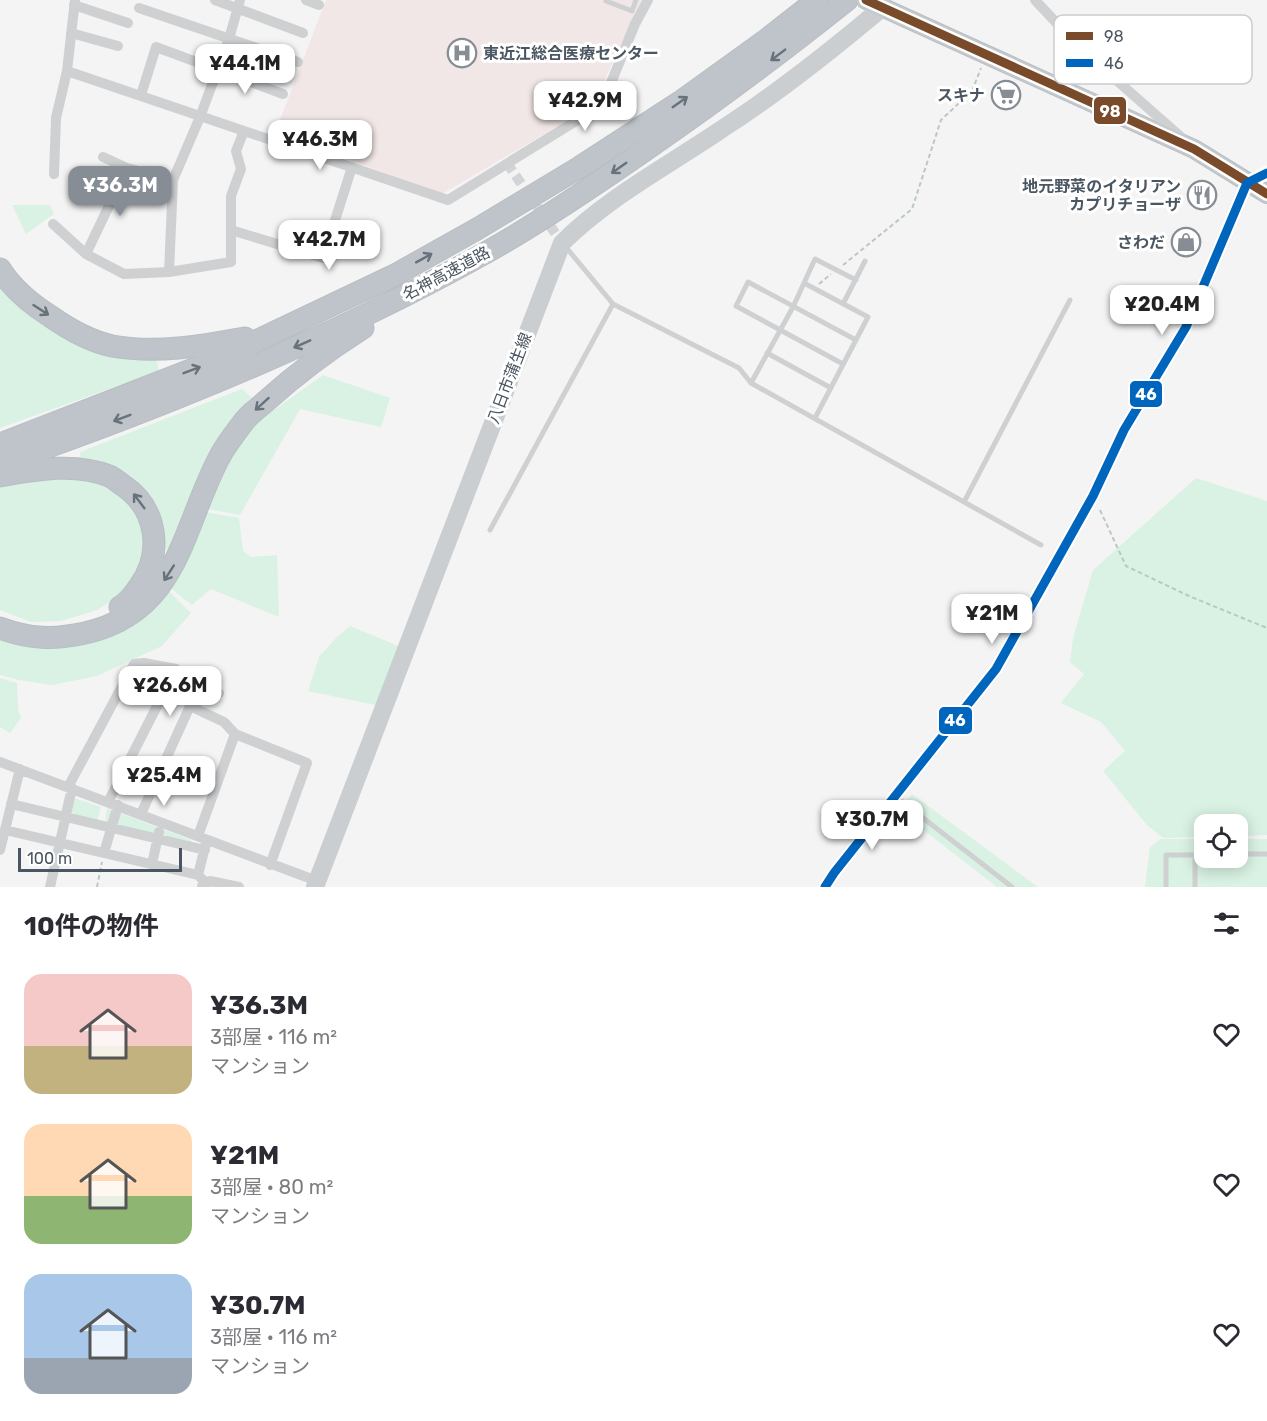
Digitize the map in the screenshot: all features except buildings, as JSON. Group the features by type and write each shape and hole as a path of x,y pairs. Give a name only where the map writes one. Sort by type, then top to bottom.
{"highway":[{"name":"名神高速道路","path":"0,444 214,361 405,269 580,168 816,9 846,0"},
{"path":"875,4 1194,149 1267,194"},
{"name":"名神高速道路","path":"0,464 217,381 406,295 489,251 591,188 692,118 816,9"},
{"path":"0,628 24,636 62,639 101,630 135,611 160,587 177,561 219,458 244,421 320,356 368,326 492,256 591,188"},
{"path":"0,268 30,303 67,328 110,345 155,350 203,345 283,329"},
{"path":"0,476 46,469 78,468 110,476 133,493 147,511 154,531 154,556 145,579 127,603 96,621 61,629 25,627 0,618"}],"main road":[{"name":"八日市蒲生線","path":"316,884 562,243 593,214 725,128 849,36 875,4"}],"street":[{"path":"215,0 239,4 303,33"},
{"path":"306,0 320,5"},
{"path":"67,72 448,200 602,105 635,24 648,0"},
{"path":"1035,0 1054,20"},
{"path":"54,174 56,118 67,72 75,3 128,23"},
{"path":"169,272 173,180 200,117 229,39 239,4"},
{"path":"140,8 298,62"},
{"path":"71,33 118,46"},
{"path":"141,95 156,47 283,94"},
{"path":"1121,84 1194,149"},
{"path":"53,224 86,254 124,274 169,272 231,262 231,196 241,169 236,151 244,131"},
{"path":"103,157 127,168 173,180"},
{"path":"231,230 323,258 352,167"},
{"path":"86,254 127,168"},
{"path":"825,887 996,669 1093,496 1124,430 1186,327 1247,183 1267,173"},
{"path":"50,887 70,787 134,664 144,663 176,669 219,693"},
{"path":"104,853 111,828 113,804 176,669"},
{"path":"141,814 190,706 224,722 235,734 307,763 270,865"},
{"path":"202,882 203,842 235,734"},
{"path":"0,762 141,814 203,842 316,884"},
{"path":"0,850 20,769"},
{"path":"11,804 158,839 203,842"},
{"path":"152,864 161,822"},
{"path":"5,830 152,864 202,882 210,881 239,887"}],"lane":[{"path":"606,1 632,11 636,0"},
{"path":"562,243 613,304 739,368 751,383 1041,545"},
{"path":"751,383 793,307 815,259 855,280"},
{"path":"843,304 866,261"},
{"path":"843,364 736,306 748,282 856,340"},
{"path":"804,283 868,317 815,418"},
{"path":"964,502 1070,300"},
{"path":"490,530 613,304"},
{"path":"767,353 831,388"},
{"path":"896,796 1012,887"},
{"path":"1248,854 1267,854"},
{"path":"1166,887 1166,855 1194,855"},
{"path":"1195,868 1195,887"}],"path":[{"path":"819,284 912,209 941,120 972,91 986,55"},
{"path":"1093,496 1126,566 1189,596 1267,628"},
{"path":"97,887 104,853"}],"shaded area":[{"name":"東近江総合医療センター","path":"326,0 643,0 592,106 442,194 275,133"}],"green space":[{"path":"12,205 50,205 54,214 26,234"},
{"path":"0,286 5,293 156,357 159,371 0,428"},
{"path":"323,375 390,398 381,427 300,409 240,515 208,509 228,460 250,427"},
{"path":"242,389 251,397 224,434 174,550 164,549 164,528 154,506 81,461 80,452"},
{"path":"80,478 112,489 133,507 146,536 144,561 129,590 97,610 61,621 31,622 0,610 0,487 22,480"},
{"path":"1196,478 1267,501 1267,835 1248,836 1248,814 1194,814 1194,837 1163,838 1147,825 1103,771 1125,751 1101,722 1061,703 1084,674 1070,662 1073,638 1093,570"},
{"path":"205,512 239,518 243,551 251,557 277,555 279,617 211,589 192,605 169,587"},
{"path":"167,589 191,613 162,646 97,676 52,685 0,675 0,632 52,644"},
{"path":"350,626 401,647 380,706 308,691 319,657"},
{"path":"0,678 17,683 18,710 21,718 10,733 0,727"},
{"path":"912,794 1038,887 997,887 899,811"},
{"path":"65,795 101,807 97,821 61,811"},
{"path":"107,808 191,840 192,844 105,823"},
{"path":"1160,839 1194,839 1194,868 1248,868 1248,839 1267,839 1267,887 1145,887 1150,847"}],"tunnel":[{"path":"507,163 562,243"}],"transit line":[{"name":"98","path":"866,0 1194,149 1267,194"},
{"name":"46","path":"825,887 996,669 1093,496 1124,430 1186,327 1247,183 1267,173"}],"place":[{"name":"東近江総合医療センター","path":"462,53"},
{"name":"スキナ","path":"1006,95"},
{"name":"地元野菜のイタリアン カプリチョーザ","path":"1202,195"},
{"name":"さわだ","path":"1186,242"}]}
